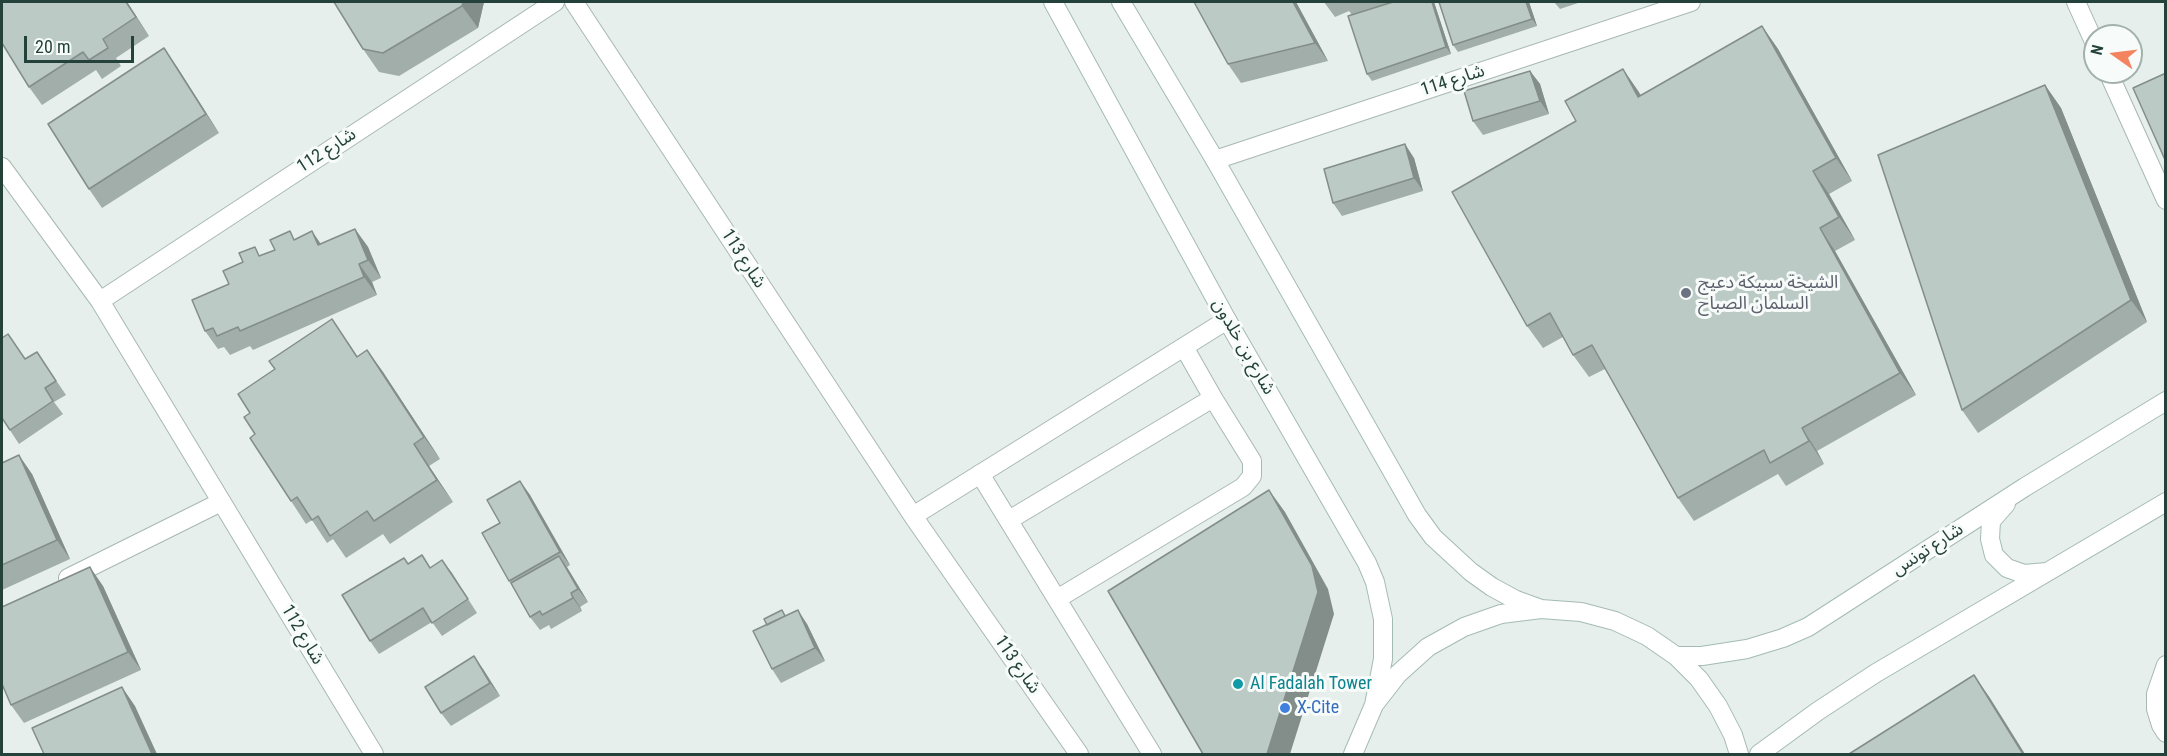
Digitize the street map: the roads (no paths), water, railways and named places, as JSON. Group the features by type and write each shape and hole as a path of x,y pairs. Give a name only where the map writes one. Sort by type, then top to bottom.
{"street":[{"name":"شارع 112","path":"100,301 555,2"},
{"name":"شارع 113","path":"574,2 913,516 1079,754"},
{"name":"شارع بن خلدون","path":"1053,2 1227,320 1367,563 1375,582 1383,619 1380,681 1374,705"},
{"path":"1121,2 1215,160 1417,515 1433,537 1471,572 1516,600 1541,609"},
{"name":"شارع 114","path":"1215,160 1691,2"},
{"path":"2076,2 2086,24"},
{"path":"2113,84 2166,200"},
{"name":"شارع 112","path":"2,167 100,301 374,754"},
{"path":"913,516 1227,320"},
{"path":"1057,600 1248,483 1252,476 1252,461 1184,347"},
{"path":"1009,520 1213,398"},
{"name":"شارع تونس","path":"1676,656 1702,656 1747,650 1808,627 2025,487 2166,401"},
{"path":"980,474 1152,754"},
{"path":"2025,487 1991,521 1990,539 1994,555 2007,568 2024,574 2050,572"},
{"path":"54,585 222,502"},
{"path":"1759,754 1876,673 2166,502"},
{"path":"1353,754 1374,705 1398,674 1428,647 1464,627 1501,614 1541,609 1581,612 1615,621 1647,636 1676,656 1699,679 1718,706 1733,735 1739,754"},
{"path":"2166,665 2156,694 2156,709 2166,733"}],"place":[{"name":"الشيخة سبيكة دعيج السلمان الصباح","path":"1686,293"},
{"name":"Al Fadalah Tower","path":"1238,684"},
{"name":"X-Cite","path":"1285,708"}]}
